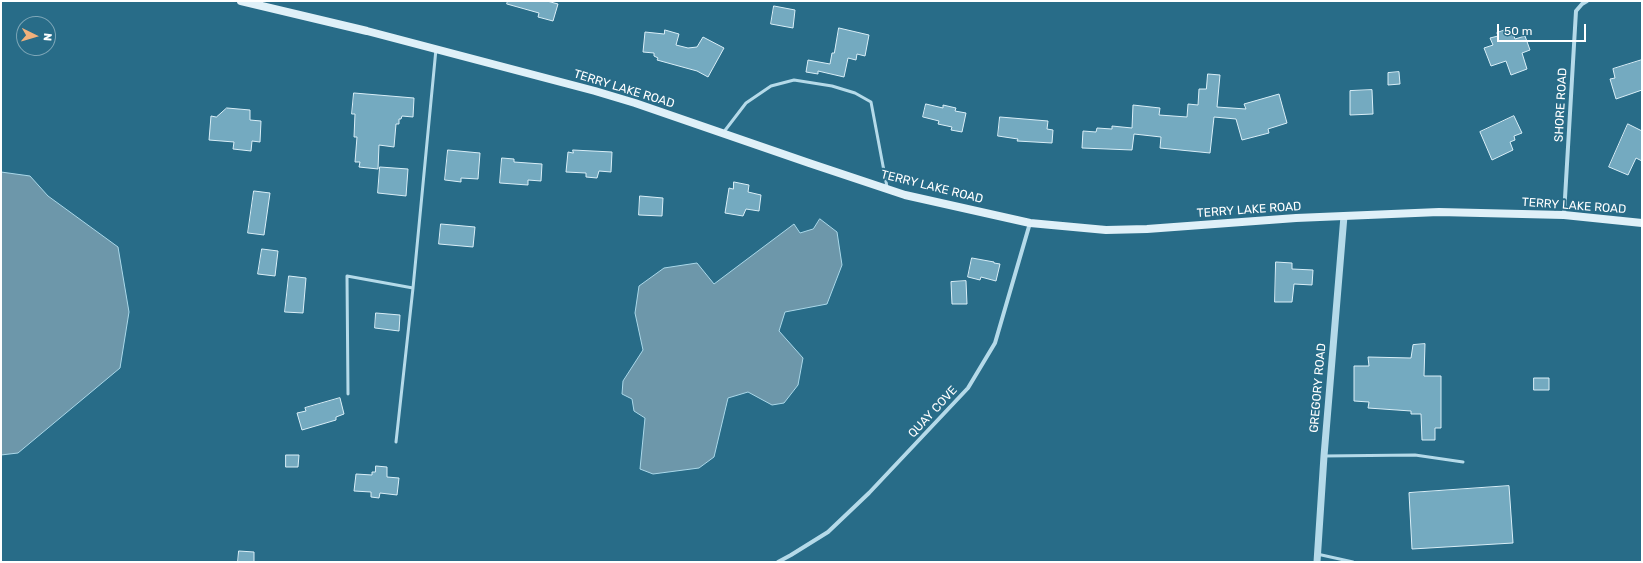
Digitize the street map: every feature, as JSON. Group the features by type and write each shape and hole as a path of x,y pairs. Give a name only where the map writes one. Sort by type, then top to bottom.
{"main road":[{"name":"TERRY LAKE ROAD","path":"241,1 602,93 905,195 1030,224 1106,230 1147,229 1296,218 1439,212 1564,215 1642,223"}],"street":[{"name":"SHORE ROAD","path":"1564,215 1576,11 1587,1"},
{"name":"GREGORY ROAD","path":"1317,558 1344,216"},
{"name":"QUAY COVE","path":"778,562 828,532 869,493 968,388 994,343 1030,224"}],"lane":[{"path":"396,442 413,288 436,50"},
{"path":"723,133 746,103 771,86 794,80 832,86 855,93 871,102 887,189"},
{"path":"348,394 347,276 413,288"},
{"path":"1324,456 1415,455 1463,462"},
{"path":"1317,558 1354,562"}],"water":[{"path":"1,172 30,176 48,196 118,247 129,312 120,368 18,453 1,455"},
{"path":"820,219 837,232 842,265 827,304 785,312 779,331 803,358 798,385 784,403 772,405 748,392 728,398 714,457 699,468 653,474 640,469 645,418 634,411 632,399 622,394 623,381 643,350 635,313 639,286 664,268 697,263 714,284 794,224 800,233 813,229"}],"building":[{"path":"508,1 547,1 558,4 553,21 538,17 539,13 507,4"},
{"path":"774,6 795,10 793,28 771,24"},
{"path":"839,28 869,35 865,56 857,54 856,60 848,58 844,77 818,71 818,74 806,72 808,60 830,64 832,53 834,53"},
{"path":"1511,28 1515,39 1525,36 1530,50 1522,53 1527,69 1511,75 1506,61 1491,66 1484,48 1493,45 1490,38 1498,36 1497,33"},
{"path":"665,30 679,34 676,45 688,48 697,47 703,37 724,48 708,77 697,71 657,60 658,58 654,56 654,53 643,52 645,32 664,34"},
{"path":"1642,60 1642,90 1616,99 1610,79 1615,78 1613,69"},
{"path":"1399,72 1400,84 1388,85 1388,73"},
{"path":"1208,74 1220,75 1217,107 1246,109 1244,104 1279,94 1287,123 1268,129 1269,133 1242,140 1236,119 1214,117 1210,153 1160,148 1161,137 1134,134 1132,150 1082,148 1083,131 1096,132 1097,128 1112,129 1112,126 1132,128 1133,105 1160,108 1159,115 1187,117 1188,104 1198,105 1199,89 1206,89"},
{"path":"1372,90 1373,114 1350,115 1350,91"},
{"path":"354,93 414,98 413,117 402,116 401,119 399,119 399,124 396,124 394,147 379,145 378,169 359,167 360,162 355,162 357,137 354,137 355,114 352,114"},
{"path":"926,104 943,108 943,105 956,108 955,111 966,113 962,132 951,130 952,127 938,124 939,121 923,117"},
{"path":"227,108 250,110 250,120 261,121 260,142 252,141 251,151 233,149 234,142 209,140 211,116 216,117"},
{"path":"1514,116 1522,133 1514,136 1515,140 1510,142 1513,150 1492,160 1480,132"},
{"path":"1000,117 1048,121 1047,129 1053,130 1052,143 1017,141 1018,139 998,136"},
{"path":"1628,124 1642,131 1642,161 1636,158 1628,175 1609,167"},
{"path":"448,150 480,153 478,179 461,178 461,182 445,180"},
{"path":"573,150 612,152 611,172 599,171 597,178 586,177 586,173 566,172 568,152 573,153"},
{"path":"502,158 514,159 514,162 542,164 541,181 528,180 528,185 500,183"},
{"path":"380,167 408,169 406,196 378,193"},
{"path":"734,182 749,185 748,192 761,195 759,211 746,209 743,216 725,213 729,188 733,189"},
{"path":"254,191 270,193 264,235 248,233"},
{"path":"640,196 663,198 662,216 639,215"},
{"path":"441,224 475,227 473,247 439,244"},
{"path":"262,249 278,251 275,276 258,274"},
{"path":"972,258 1000,264 996,281 981,277 980,280 968,277"},
{"path":"1276,262 1292,263 1292,269 1313,270 1312,285 1294,284 1292,302 1275,302"},
{"path":"289,276 306,278 303,313 285,312"},
{"path":"966,281 967,304 952,304 951,282"},
{"path":"376,313 400,315 399,331 375,328"},
{"path":"1425,344 1424,376 1441,376 1441,428 1435,428 1435,440 1422,440 1421,414 1411,414 1411,411 1368,408 1369,402 1354,401 1354,366 1369,366 1368,357 1411,358 1413,345"},
{"path":"1534,378 1549,378 1549,390 1534,390"},
{"path":"340,398 344,414 336,417 336,420 302,430 297,413 306,411 305,408"},
{"path":"286,455 299,455 298,467 286,467"},
{"path":"376,466 387,467 387,477 399,478 397,495 380,493 379,498 371,497 371,492 354,491 356,474 372,475 372,472 375,472"},
{"path":"1509,486 1513,543 1412,549 1409,493"},
{"path":"239,551 254,552 254,562 238,562"}]}
